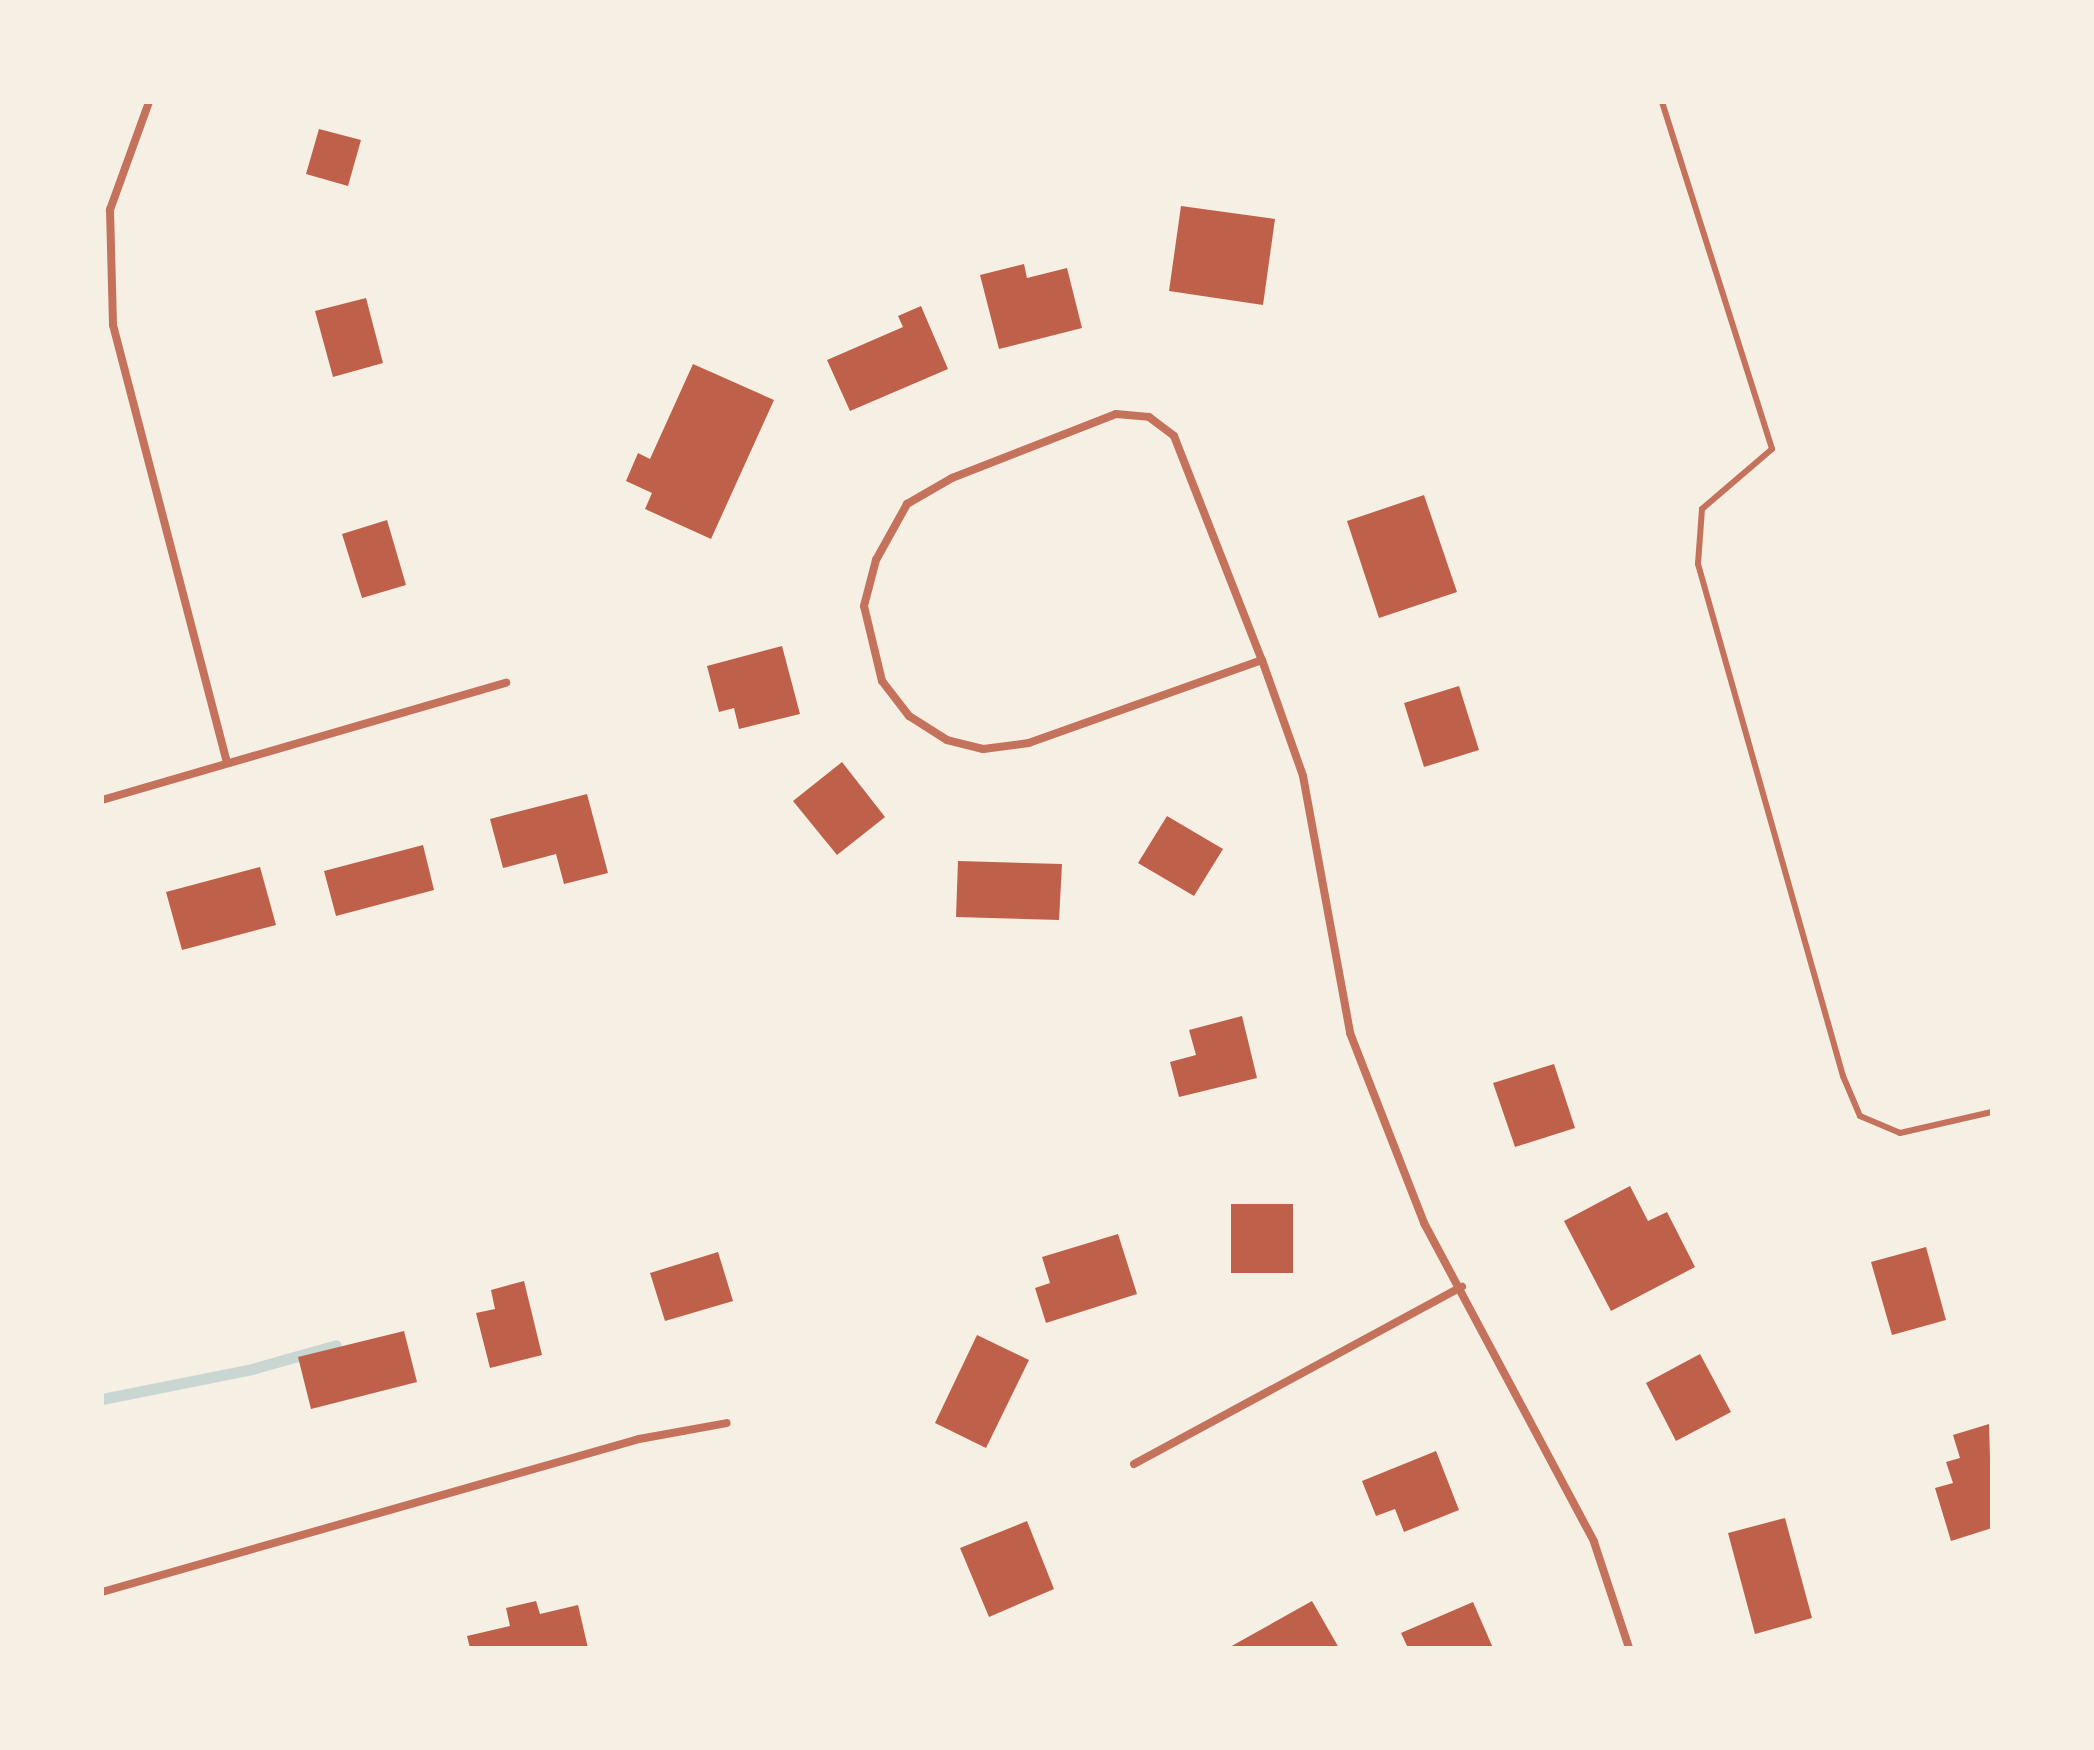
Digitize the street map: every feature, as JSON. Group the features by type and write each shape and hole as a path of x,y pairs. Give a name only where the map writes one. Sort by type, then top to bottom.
{"street":[{"path":"149,102 110,210 113,325 227,762"},
{"path":"1262,660 1029,743 983,749 947,740 909,716 882,681 864,606 876,560 907,504 952,478 1116,414 1149,417 1174,436 1262,660 1303,776 1350,1033 1424,1223 1462,1287 1594,1542 1629,1648"},
{"path":"102,800 506,683"},
{"path":"1134,1464 1462,1287"},
{"path":"102,1592 639,1439 727,1423"}],"lane":[{"path":"1662,102 1772,449 1702,509 1698,564 1843,1076 1860,1116 1900,1133 1992,1112"}],"building":[{"path":"319,129 361,140 348,186 306,174"},
{"path":"1181,206 1275,219 1263,305 1169,291"},
{"path":"1024,264 1027,278 1067,268 1082,328 999,349 980,275"},
{"path":"366,298 383,363 333,377 315,311"},
{"path":"921,306 948,369 850,411 827,360 903,327 898,316"},
{"path":"693,364 774,400 711,539 645,509 652,493 626,481 638,453 650,459"},
{"path":"1424,495 1457,592 1379,618 1347,521"},
{"path":"387,520 406,585 362,598 342,534"},
{"path":"782,646 800,714 739,729 734,708 719,712 707,666"},
{"path":"1459,686 1479,750 1424,767 1404,703"},
{"path":"842,762 885,817 837,855 793,801"},
{"path":"587,794 608,873 564,884 556,854 503,868 490,819"},
{"path":"1167,816 1223,849 1194,896 1138,863"},
{"path":"423,845 434,890 336,916 324,871"},
{"path":"958,861 1062,864 1059,920 956,917"},
{"path":"260,867 276,925 182,950 166,892"},
{"path":"1242,1016 1257,1078 1179,1097 1170,1062 1196,1055 1189,1030"},
{"path":"1554,1064 1575,1128 1515,1147 1493,1083"},
{"path":"1630,1186 1648,1221 1667,1212 1695,1267 1611,1311 1564,1221"},
{"path":"1231,1204 1293,1204 1293,1273 1231,1273"},
{"path":"1118,1234 1137,1294 1046,1323 1035,1288 1050,1283 1042,1257"},
{"path":"1926,1247 1946,1320 1892,1335 1871,1262"},
{"path":"718,1252 733,1301 665,1321 650,1273"},
{"path":"524,1281 542,1355 490,1368 476,1313 495,1309 491,1290"},
{"path":"404,1331 417,1382 311,1409 298,1357"},
{"path":"977,1335 1029,1360 986,1448 935,1423"},
{"path":"1700,1354 1731,1412 1676,1441 1646,1383"},
{"path":"1989,1424 1992,1528 1951,1541 1935,1488 1953,1483 1946,1462 1960,1458 1953,1435"},
{"path":"1436,1451 1459,1510 1404,1532 1395,1509 1376,1516 1362,1481"},
{"path":"1785,1518 1812,1618 1755,1634 1728,1533"},
{"path":"1027,1521 1054,1589 989,1617 960,1548"},
{"path":"536,1601 540,1614 578,1605 588,1648 470,1648 467,1636 510,1626 506,1608"},
{"path":"1312,1601 1339,1648 1228,1648"},
{"path":"1473,1602 1493,1648 1408,1648 1401,1633"}],"waterway":[{"path":"102,1399 252,1369 336,1345"}]}
